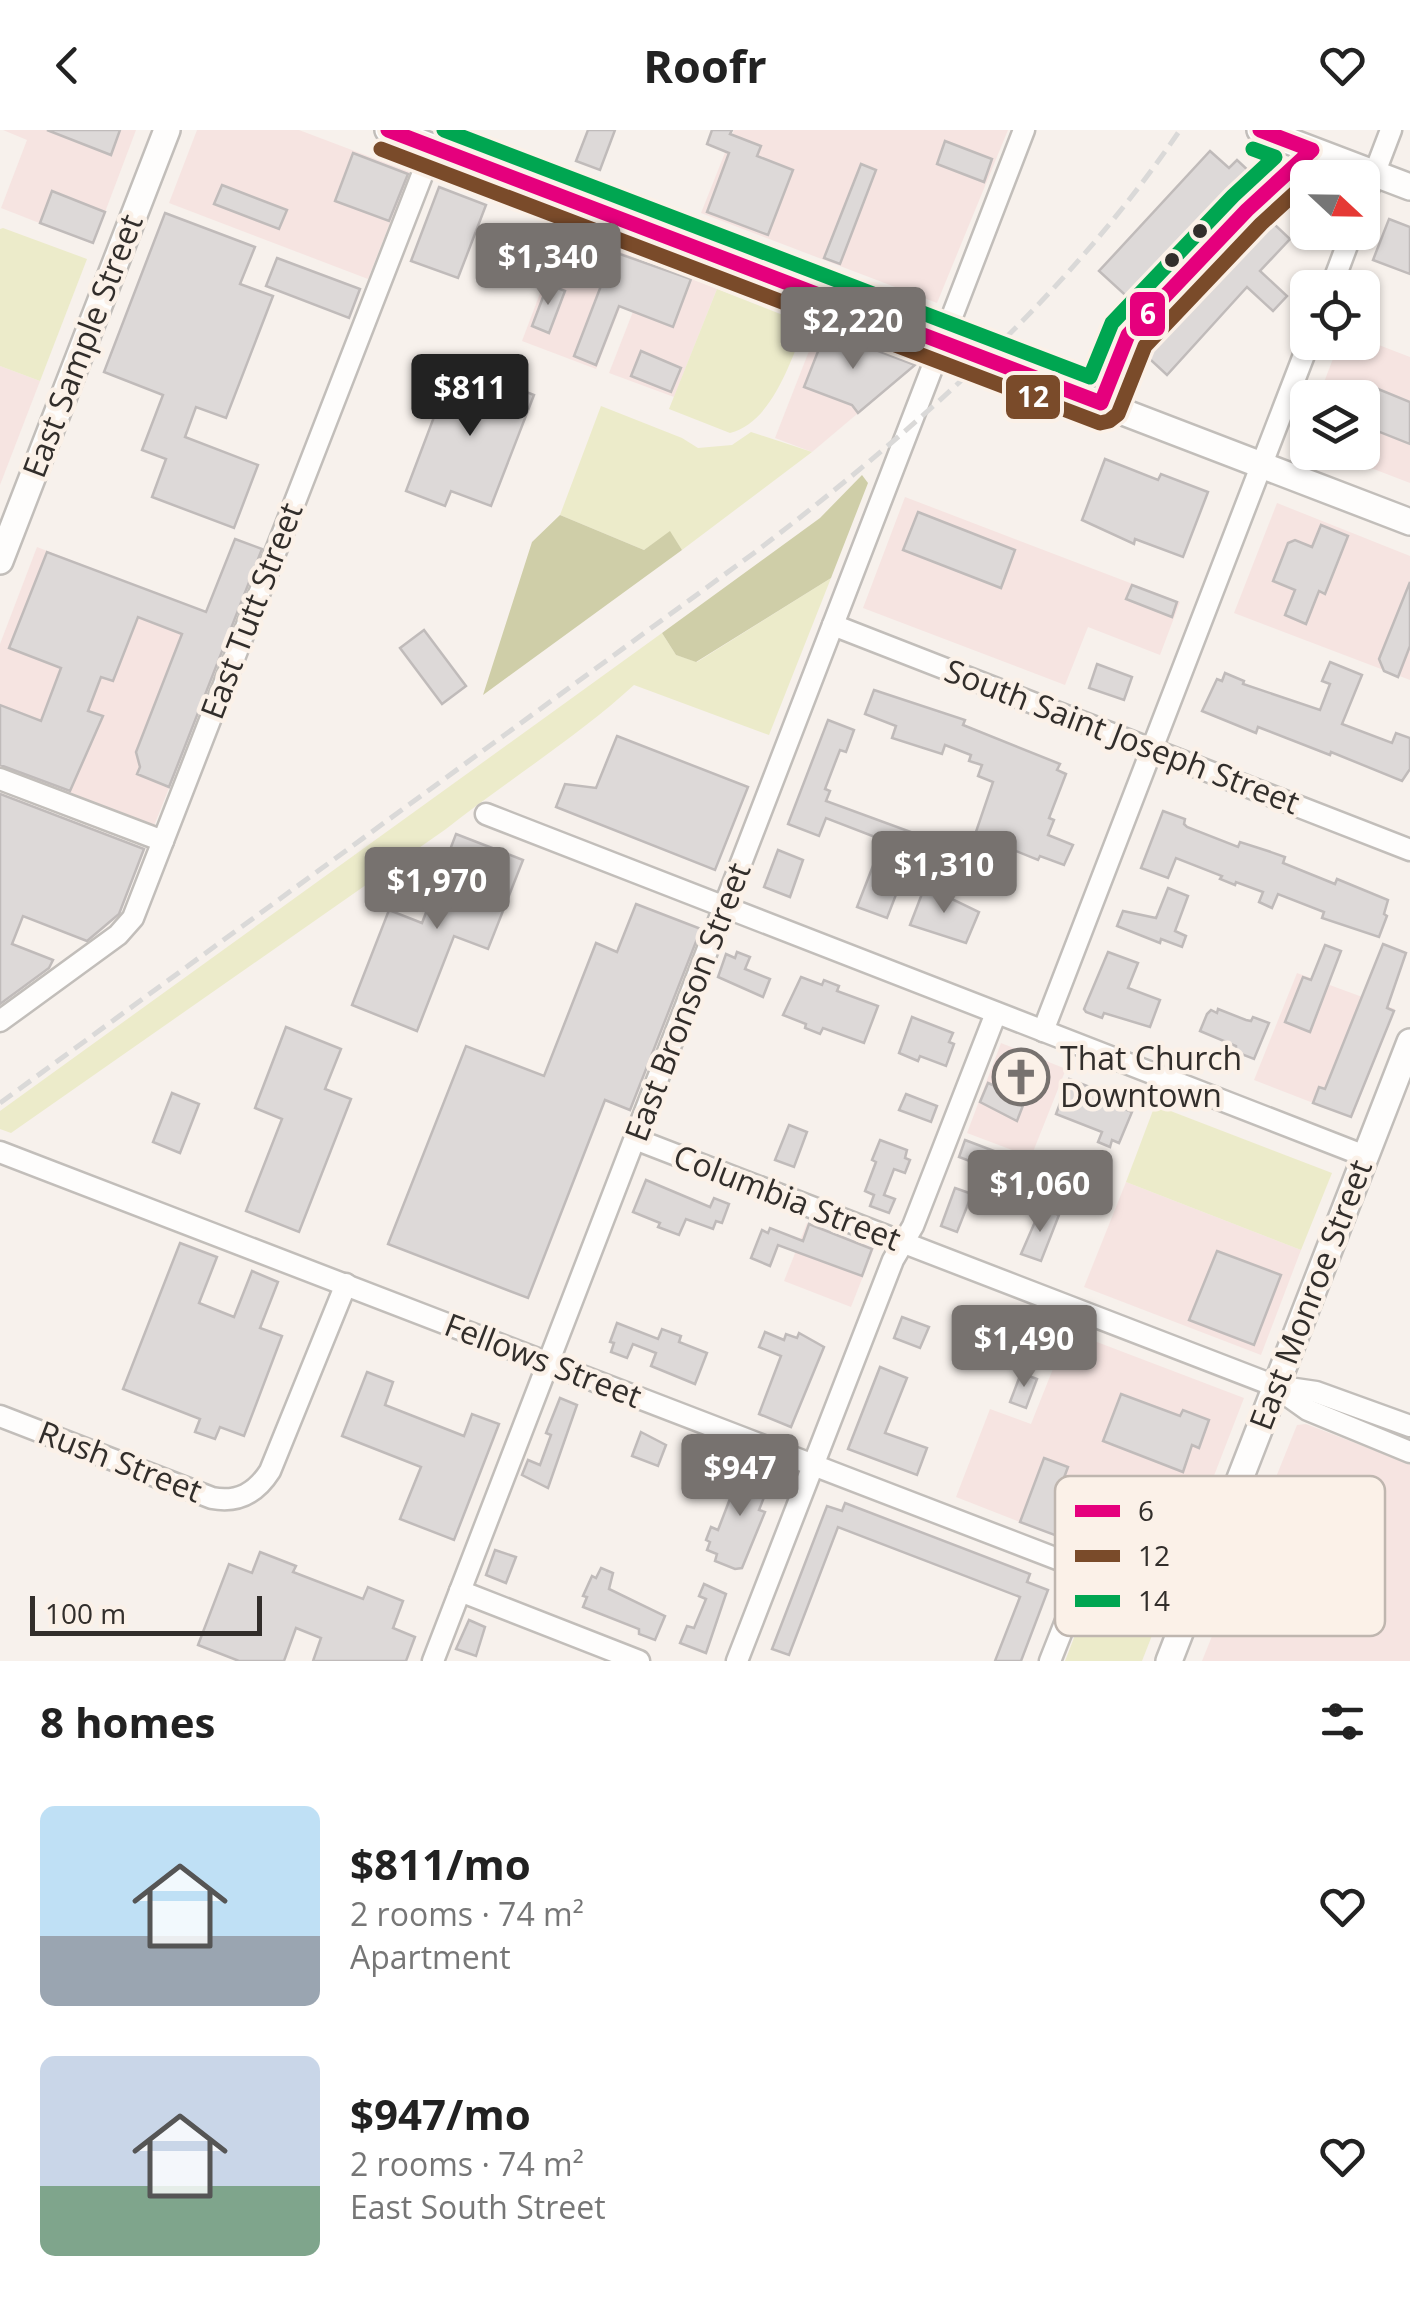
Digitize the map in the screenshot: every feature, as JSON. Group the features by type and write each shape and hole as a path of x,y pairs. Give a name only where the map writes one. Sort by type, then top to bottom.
{"main road":[{"name":"East Sample Street","path":"0,562 166,130"},
{"path":"388,130 1410,522"},
{"path":"1260,130 1338,160"},
{"path":"1380,176 1410,188"},
{"name":"East Monroe Street","path":"1240,1476 1410,1042"},
{"name":"East Monroe Street","path":"1169,1661 1179,1636"}],"street":[{"name":"East Bronson Street","path":"433,1661 1024,130"},
{"path":"1380,160 1391,130"},
{"name":"East Tutt Street","path":"0,1022 125,929 133,918 433,147"},
{"path":"1044,1031 1302,360"},
{"name":"South Saint Joseph Street","path":"833,625 1410,850"},
{"path":"0,778 163,842"},
{"path":"486,814 1365,1156"},
{"path":"736,1661 902,1242 914,1226 996,1013"},
{"name":"Columbia Street","path":"636,1139 1275,1386 1316,1392 1410,1426"},
{"name":"Fellows Street","path":"0,1152 1055,1558"},
{"name":"Rush Street","path":"0,1416 212,1498 230,1500 249,1494 270,1471 346,1284"},
{"name":"Columbia Street","path":"1275,1386 1308,1410 1410,1452"},
{"path":"460,1591 639,1661"},
{"name":"Fellows Street","path":"1050,1661 1060,1636"}],"shaded area":[{"path":"3,130 136,130 93,244 1,208 27,140"},
{"path":"197,130 299,130 410,172 368,279 169,203"},
{"path":"734,130 1008,130 937,303 701,213"},
{"path":"564,230 639,259 596,369 522,341"},
{"path":"652,263 717,289 674,397 609,373"},
{"path":"818,328 915,365 812,452 775,438"},
{"path":"1380,346 1410,357 1410,483 1376,470 1380,470 1380,380 1325,380 1333,360 1380,360"},
{"path":"0,366 40,381 0,485"},
{"path":"905,497 1180,602 1160,655 1088,627 1065,685 863,608"},
{"path":"1277,503 1410,556 1410,680 1234,613"},
{"path":"37,547 234,623 154,826 0,767 0,644"},
{"path":"1297,973 1395,1009 1352,1118 1254,1080"},
{"path":"1001,1043 1066,1069 1031,1157 967,1133"},
{"path":"1126,1182 1301,1250 1261,1355 1084,1287"},
{"path":"807,1223 874,1248 851,1307 784,1281"},
{"path":"1068,1331 1244,1398 1214,1476 1055,1476 1055,1536 956,1497 990,1409 1031,1424"},
{"path":"1306,1424 1410,1464 1410,1661 1202,1661 1212,1636 1385,1636 1385,1476 1276,1476 1297,1425"}],"green space":[{"path":"3,228 87,259 40,381 0,366"},
{"path":"717,289 806,324 769,403 745,427 730,433 669,409"},
{"path":"601,406 698,448 732,445 751,432 812,452 682,550 670,532 644,550 560,515"},
{"path":"862,475 868,483 831,578 696,662 676,655 662,633 820,518"},
{"path":"560,515 644,550 670,531 682,550 483,695 532,542"},
{"path":"831,578 769,735 634,685 446,829 11,1133 0,1129 0,1111 662,633 676,655 697,662"},
{"path":"1155,1105 1332,1173 1301,1250 1126,1182"},
{"path":"1075,1636 1152,1636 1142,1661 1065,1661"}],"building":[{"path":"47,130 120,130 111,155"},
{"path":"588,130 615,130 600,170 576,161"},
{"path":"712,130 732,130 730,134 761,146 757,156 793,170 768,235 707,212 729,153 707,144"},
{"path":"945,141 992,159 984,182 937,164"},
{"path":"1210,151 1229,168 1237,160 1251,173 1241,183 1248,189 1213,227 1230,243 1260,211 1290,239 1260,271 1287,296 1273,311 1247,287 1167,375 1112,324 1133,302 1099,271"},
{"path":"353,153 408,174 389,221 335,201"},
{"path":"861,164 876,170 840,264 824,258"},
{"path":"222,185 287,210 279,229 214,204"},
{"path":"439,187 486,205 458,278 411,261"},
{"path":"52,191 105,212 93,243 40,223"},
{"path":"165,213 255,247 240,284 273,296 226,418 196,407 185,437 258,465 234,528 152,497 166,459 142,450 163,395 104,372"},
{"path":"1389,219 1410,227 1410,274 1373,260"},
{"path":"614,252 691,279 673,327 619,306 596,365 574,356"},
{"path":"277,258 360,289 349,318 266,286"},
{"path":"548,284 565,291 549,333 532,326"},
{"path":"826,331 915,365 858,413 852,405 804,387"},
{"path":"641,351 681,368 671,392 631,376"},
{"path":"454,364 534,395 491,506 451,491 445,506 406,491"},
{"path":"1380,390 1410,402 1410,444 1380,432"},
{"path":"1105,459 1158,480 1161,474 1208,492 1183,557 1135,539 1134,544 1082,520"},
{"path":"918,512 1015,550 1001,588 903,550"},
{"path":"1321,525 1348,536 1325,594 1319,591 1306,624 1285,615 1295,590 1273,581 1288,543 1295,540 1312,547"},
{"path":"235,539 262,549 169,787 137,774 140,767 136,752 182,634 138,617 113,681 101,677 88,711 103,716 70,791 0,765 0,705 41,721 61,668 9,648 47,552 206,612"},
{"path":"1410,582 1410,646 1398,677 1384,671 1379,659"},
{"path":"1132,585 1177,602 1172,617 1126,599"},
{"path":"424,630 466,686 442,704 400,648"},
{"path":"1330,662 1362,675 1342,724 1392,743 1396,733 1410,738 1410,769 1402,781 1331,752 1330,755 1258,727 1256,733 1202,711 1217,679 1222,681 1225,673 1244,681 1243,684 1320,710 1330,684 1322,681"},
{"path":"1097,664 1132,677 1124,700 1089,688"},
{"path":"874,690 965,720 963,725 1060,764 1057,770 1066,774 1049,818 1054,820 1048,835 1073,845 1064,865 1040,856 1038,860 994,842 982,871 965,864 993,782 978,776 982,765 969,761 971,755 945,745 942,754 892,738 896,726 865,714"},
{"path":"828,720 854,730 846,752 840,750 825,789 830,791 826,801 919,835 887,918 857,907 883,840 826,818 819,836 788,824"},
{"path":"617,736 748,787 715,870 556,807 565,784 596,788"},
{"path":"0,794 144,849 119,914 87,941 23,916 12,944 53,960 49,968 0,1004"},
{"path":"1163,811 1185,819 1187,827 1238,847 1240,842 1285,857 1283,863 1388,900 1379,937 1322,918 1324,912 1278,894 1272,908 1259,902 1263,892 1236,882 1235,885 1176,858 1168,878 1141,868"},
{"path":"456,834 523,860 488,949 454,936 417,1031 352,1005 389,910 422,923"},
{"path":"778,850 803,860 790,897 764,887"},
{"path":"925,886 979,912 966,943 910,925"},
{"path":"1168,888 1188,896 1175,931 1186,936 1182,947 1117,926 1123,911 1156,918"},
{"path":"636,904 701,929 630,1110 605,1100 528,1298 388,1244 466,1046 544,1076 596,943 617,952"},
{"path":"1383,944 1406,953 1387,1008 1394,1011 1351,1117 1313,1103 1319,1087 1325,1089"},
{"path":"1325,945 1341,951 1310,1032 1285,1022 1303,977 1311,980"},
{"path":"737,952 750,957 745,969 770,979 763,997 718,977 726,954 735,958"},
{"path":"1108,952 1138,963 1128,988 1160,1000 1150,1027 1104,1013 1102,1018 1084,1009"},
{"path":"801,977 822,985 824,980 839,986 837,991 878,1006 864,1043 823,1028 820,1034 783,1015"},
{"path":"1218,1009 1246,1020 1253,1017 1269,1023 1254,1059 1236,1052 1236,1046 1200,1031 1207,1014 1211,1010 1217,1013"},
{"path":"912,1017 953,1033 949,1042 954,1044 946,1066 899,1053"},
{"path":"286,1027 341,1049 325,1089 351,1099 299,1232 246,1211 282,1119 255,1108"},
{"name":"That Church Downtown","path":"1022,1058 1039,1064 1017,1121 980,1102 988,1083 1004,1090 1015,1061"},
{"path":"1069,1079 1105,1093 1102,1099 1132,1112 1119,1143 1112,1140 1110,1147 1098,1142 1102,1132 1056,1114"},
{"path":"172,1093 199,1104 180,1153 153,1142"},
{"path":"906,1094 937,1106 931,1122 899,1110"},
{"path":"789,1125 807,1132 794,1167 775,1160"},
{"path":"880,1140 907,1150 905,1158 910,1160 905,1173 894,1169 884,1195 895,1199 889,1213 870,1206 874,1195 865,1191"},
{"path":"965,1140 1002,1154 997,1183 982,1177 986,1167 959,1157"},
{"path":"646,1180 710,1207 714,1198 729,1204 722,1223 716,1221 713,1229 686,1219 679,1235 658,1227 660,1223 633,1212"},
{"path":"955,1188 972,1194 957,1232 941,1226"},
{"path":"1041,1208 1059,1215 1041,1261 1021,1254"},
{"path":"809,1224 872,1249 862,1276 778,1245 770,1266 751,1258 762,1230 768,1233 770,1228 803,1241"},
{"path":"180,1243 217,1257 199,1303 234,1317 252,1271 278,1282 260,1328 282,1336 244,1436 220,1427 215,1439 195,1432 200,1419 123,1389"},
{"path":"1217,1251 1281,1275 1254,1345 1189,1320"},
{"path":"1005,1312 1037,1324 1025,1355 1011,1350 1013,1344 995,1338"},
{"path":"902,1317 929,1327 920,1348 894,1338"},
{"path":"617,1323 658,1339 662,1329 681,1336 679,1342 707,1353 695,1384 651,1366 656,1353 633,1344 627,1358 611,1352 614,1343 610,1342"},
{"path":"765,1332 784,1340 786,1334 797,1338 799,1333 824,1347 791,1427 759,1414 781,1356 759,1347"},
{"path":"880,1367 907,1378 885,1433 927,1448 917,1475 848,1449"},
{"path":"367,1372 393,1382 385,1405 464,1436 472,1414 499,1424 454,1540 400,1519 421,1467 342,1436"},
{"path":"1021,1373 1037,1379 1026,1408 1010,1402"},
{"path":"1121,1394 1180,1416 1183,1410 1209,1420 1199,1448 1192,1445 1183,1472 1103,1441"},
{"path":"560,1398 577,1405 548,1488 522,1475 528,1460 540,1465 551,1435 546,1433"},
{"path":"641,1432 666,1445 658,1466 632,1456"},
{"path":"1044,1458 1068,1467 1065,1476 1055,1476 1055,1535 1020,1522"},
{"path":"738,1464 772,1477 759,1510 765,1512 742,1568 735,1569 715,1561 717,1554 707,1550 710,1542 706,1540 711,1527 718,1530 736,1483 732,1481"},
{"path":"845,1503 1030,1574 1027,1582 1048,1590 1021,1661 995,1661 1020,1597 838,1527 789,1655 772,1649 827,1506 842,1511"},
{"path":"495,1550 516,1557 506,1583 486,1575"},
{"path":"260,1552 296,1566 293,1572 363,1599 368,1587 403,1601 393,1628 415,1637 406,1661 313,1661 321,1638 296,1628 284,1661 239,1661 198,1645 229,1564 252,1573"},
{"path":"601,1568 613,1573 609,1589 665,1616 655,1640 639,1634 639,1629 583,1607 587,1597 583,1596 592,1576 596,1578"},
{"path":"704,1584 726,1594 706,1653 680,1643 687,1626 694,1628 706,1599 699,1596"},
{"path":"469,1620 485,1627 476,1656 456,1649"}],"railway":[{"path":"0,1103 814,507 929,410 1037,306 1136,191 1180,130"}],"transit line":[{"name":"6","path":"388,130 1101,403 1128,335 1247,210 1312,150 1260,130"},
{"name":"14","path":"444,130 1090,377 1112,323 1275,157 1253,149"},
{"name":"12","path":"381,149 1100,423 1118,414 1145,346 1290,197"}],"place":[{"name":"That Church Downtown","path":"1021,1077"}]}
